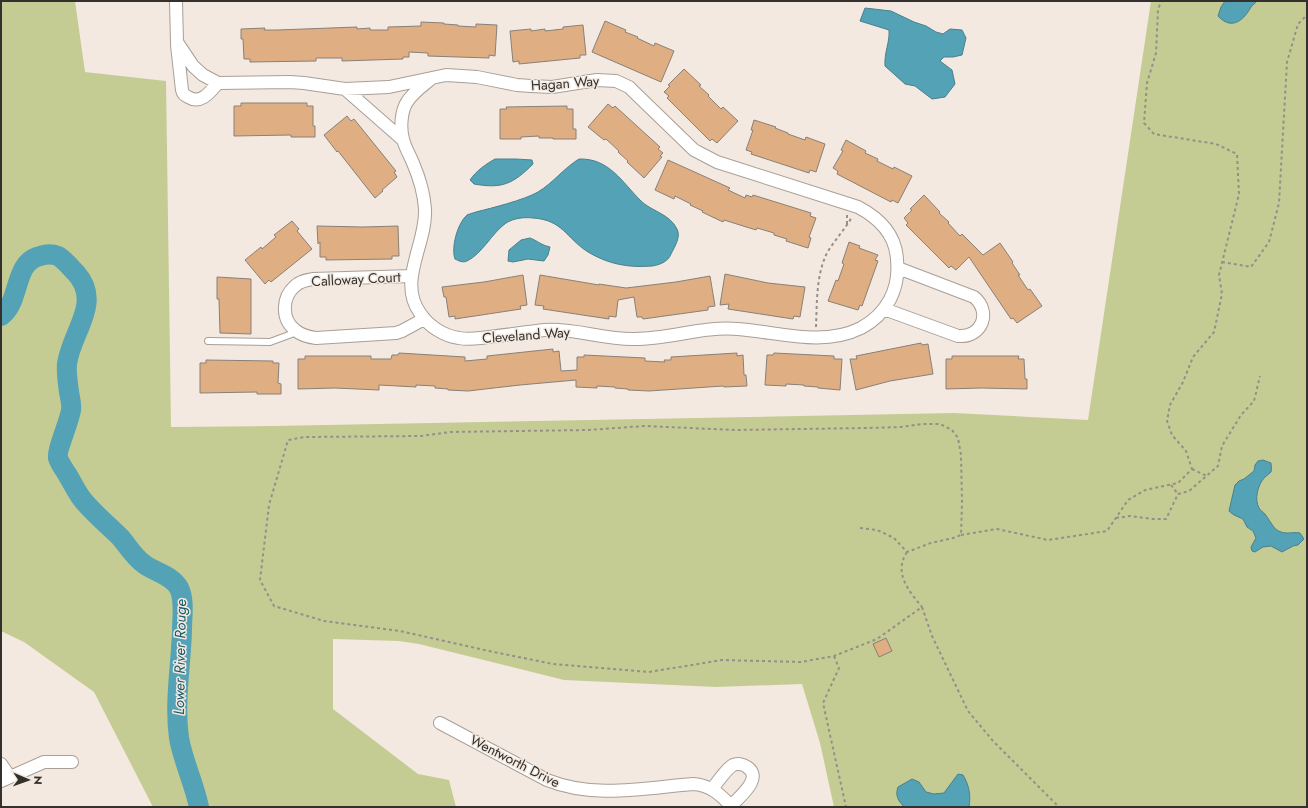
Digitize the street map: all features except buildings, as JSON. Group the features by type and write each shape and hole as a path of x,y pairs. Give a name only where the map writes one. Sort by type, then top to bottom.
{"street":[{"path":"176,1 177,42 184,94 192,100 200,100 218,83 203,75 193,66 177,42"},
{"name":"Hagan Way","path":"218,83 290,82 346,89 389,87 446,75 469,76 517,85 544,87 597,80 616,81 629,87 686,143 694,150 707,157 717,162 852,210 869,213 878,220 887,230 896,249 898,268 895,290 884,309"},
{"name":"Cleveland Way","path":"432,78 406,103 402,118 402,139 421,183 425,209 424,232 412,276 412,296 419,313 424,319 434,328 446,335 472,339 545,330 561,330 634,340 725,328 805,338 834,336 860,328 873,321 884,309"},
{"name":"Cleveland Way","path":"346,89 402,139"},
{"path":"884,309 958,336 969,335 982,323 983,317 981,306 974,297 898,268"},
{"name":"Calloway Court","path":"297,332 287,321 284,308 288,294 301,282 313,279 412,276"},
{"path":"297,332 305,336 316,338 383,335 402,331 424,319"},
{"name":"Wentworth Drive","path":"440,723 547,780 574,789 607,791 701,784 712,789 732,807 751,785 753,775 750,768 745,765 733,765 712,789"},
{"path":"1,764 6,779 44,762 72,762"}],"lane":[{"path":"208,341 270,342 297,332"}],"path":[{"path":"1161,1 1158,10 1156,53 1147,83 1144,123 1154,134 1216,144 1237,154 1239,194 1222,262 1220,275 1222,294 1214,332 1192,357 1182,382 1170,405 1167,421 1172,435 1186,451 1192,469 1207,476"},
{"path":"1222,262 1251,267 1269,242 1280,203 1287,62 1298,24 1307,15"},
{"path":"816,337 818,293 822,265 828,253 847,225 852,210"},
{"path":"847,225 852,210"},
{"path":"1116,518 1130,516 1152,519 1166,518 1178,494 1190,491 1218,466 1222,446 1241,415 1254,401 1260,376"},
{"path":"922,608 877,639 834,656 801,662 722,660 642,672 553,664 400,631 324,621 274,606 260,580 269,505 288,440 305,437 421,436 450,432 588,430 645,426 735,430 867,428 940,424 952,430 958,438 961,455 961,535"},
{"path":"1059,807 993,741 968,711 932,636 922,608 905,583 901,568 902,560 907,552 931,543 961,535 997,529 1048,540 1107,531 1128,500 1145,490 1178,483 1192,469"},
{"path":"1170,485 1178,494"},
{"path":"860,528 877,530 894,538 907,552"},
{"path":"834,656 839,668 823,703 846,807"}],"green space":[{"path":"1,1 75,1 85,72 166,81 171,427 954,413 1088,420 1151,1 1307,1 1307,807 834,807 820,743 802,684 716,687 564,680 419,644 399,641 333,639 333,709 418,774 449,780 456,807 153,807 94,692 24,642 1,631"}],"water":[{"path":"1225,1 1257,1 1241,20 1230,23 1224,21 1218,16"},
{"path":"865,8 891,11 943,34 950,29 962,30 966,38 962,55 944,57 940,61 952,70 955,84 945,97 932,99 915,86 905,84 885,66 889,30 860,21"},
{"path":"495,159 532,160 533,164 513,180 500,185 492,186 474,184 470,180 481,168"},
{"path":"579,159 599,162 607,167 621,179 641,201 665,216 674,224 678,232 678,238 670,257 666,261 655,266 626,266 603,260 581,247 558,226 543,219 533,218 509,221 496,232 482,249 472,258 466,262 455,259 454,243 460,224 467,215 516,201 538,192"},
{"path":"530,238 550,247 548,255 544,261 528,259 513,262 508,261 509,250 521,240"},
{"path":"1263,460 1271,463 1271,472 1264,478 1258,488 1257,500 1259,508 1276,529 1283,533 1300,533 1304,539 1298,545 1282,552 1271,546 1263,547 1255,552 1252,551 1251,547 1256,538 1253,531 1247,527 1243,519 1229,511 1235,485 1254,471 1255,465 1258,461"},
{"path":"958,774 963,775 968,786 970,794 969,807 904,807 898,798 898,787 912,779 919,782 926,792 934,794 944,793"}],"waterway":[{"name":"Lower River Rouge","path":"1,316 12,302 25,266 31,260 40,256 49,254 58,256 76,273 84,284 87,295 86,307 67,364 71,410 59,449 58,458 78,493 91,509 120,537 140,561 172,580 179,588 183,609 177,698 179,738 199,807"}]}
